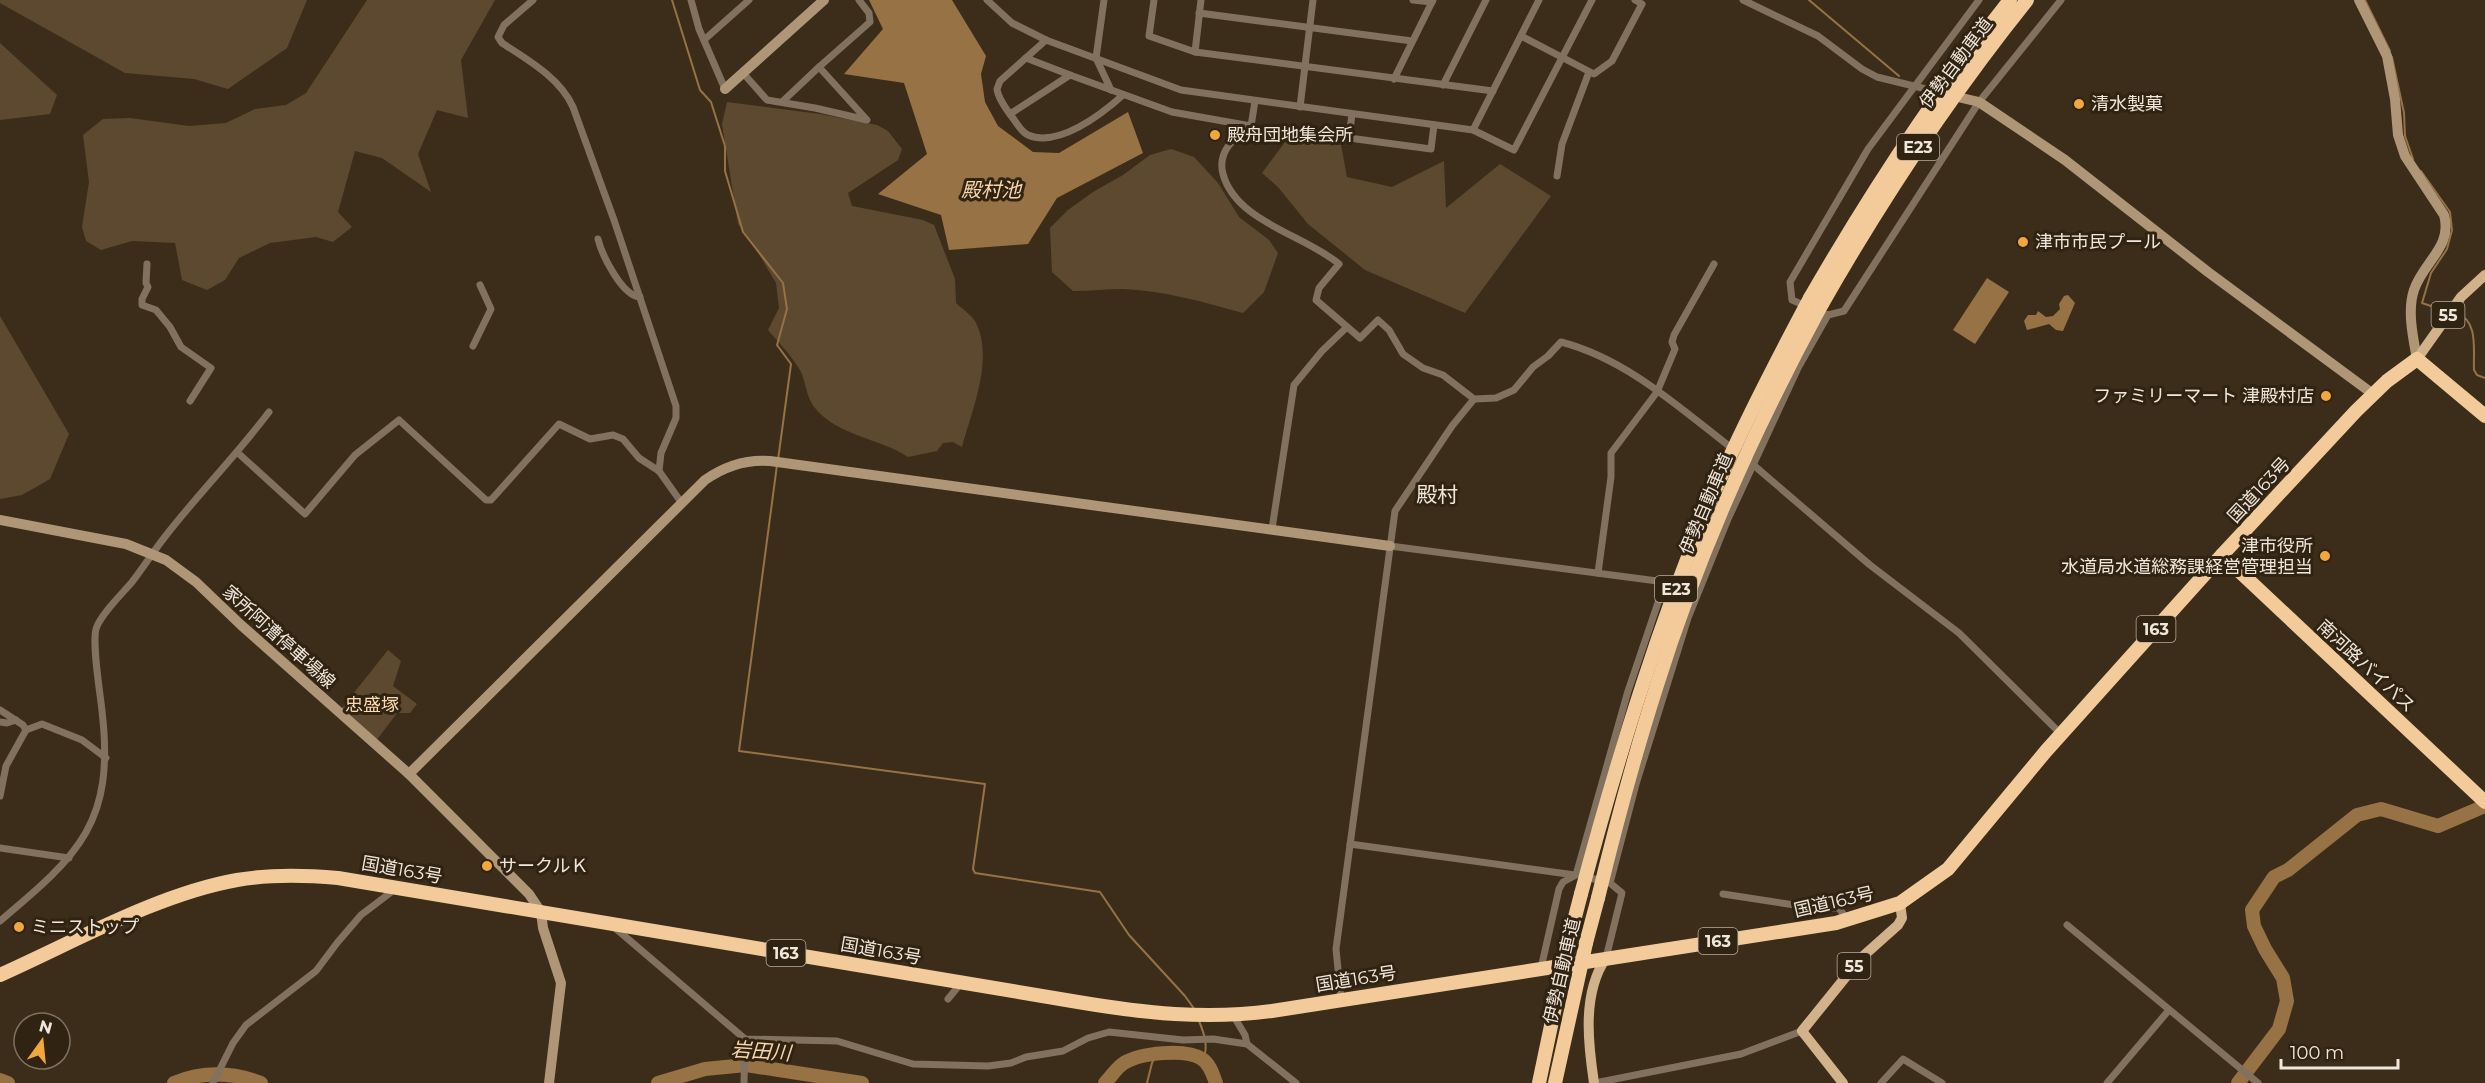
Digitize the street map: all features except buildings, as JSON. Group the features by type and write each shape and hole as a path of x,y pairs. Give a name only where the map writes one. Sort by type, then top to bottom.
{"highway":[{"name":"伊勢自動車道","path":"1555,1083 1586,943 1624,793 1656,686 1705,549 1771,400 1820,306 1843,240 1913,130 2010,0"},
{"name":"伊勢自動車道","path":"1539,1083 1569,940 1610,788 1668,611 1719,481 1759,395 1820,306 1891,188 1969,74 2027,0"},
{"name":"国道163号","path":"0,975 163,902 214,885 248,878 291,875 338,878 1168,1015 1233,1015 1341,1000 1847,920 1900,903 1948,869 2062,735 2222,555 2373,394 2399,371 2417,359"},
{"path":"2417,359 2485,416"},
{"name":"南河路バイパス","path":"2222,555 2485,802"}],"main road":[{"name":"55","path":"2417,359 2462,297 2485,275"},
{"name":"55","path":"1802,1031 1861,958 1898,925 1902,918 1900,903"},
{"path":"1595,1083 1589,1036 1591,1003 1596,974 1606,958"},
{"path":"1802,1031 1843,1083"}],"street":[{"path":"533,0 504,25 498,37 502,43 540,69 568,96 640,297 676,406 675,423 661,453 659,471"},
{"path":"691,0 704,40 726,89 824,0"},
{"path":"704,40 748,0"},
{"path":"782,102 870,22 869,13 859,0"},
{"path":"1104,0 1096,58 1111,90"},
{"path":"1154,0 1149,36 1194,52 1493,91"},
{"path":"1194,52 1201,0"},
{"path":"1300,107 1313,0"},
{"path":"1394,79 1433,1 1413,0"},
{"path":"1443,85 1486,0"},
{"path":"1473,130 1539,0"},
{"path":"991,2 1012,23 1046,40 1181,90 1473,130 1514,150 1592,0"},
{"path":"1521,36 1594,74 1612,61 1642,4 1635,0"},
{"path":"1743,0 1818,36 1862,69 1877,77 1926,89"},
{"path":"1979,0 1868,149 1790,282 1792,300 1844,310 1980,102 2061,0"},
{"path":"2359,0 2387,56 2395,99 2398,135 2405,156 2444,215 2446,222 2442,246 2413,293 2412,329 2417,359"},
{"path":"1199,13 1412,41"},
{"path":"1046,40 998,85 998,93 1010,114 1025,133 1040,138 1049,138 1102,114 1123,95"},
{"path":"1026,58 1188,117 1251,126"},
{"path":"743,73 767,100 867,120 819,67"},
{"path":"1557,176 1562,144 1589,72"},
{"path":"1010,114 1070,75"},
{"path":"1962,98 1980,102 2066,160 2200,266 2373,394"},
{"path":"1255,101 1251,126 1233,141 1224,153 1222,170 1227,184 1240,202 1277,228 1330,256 1339,264 1319,288 1316,297 1318,303 1360,339 1378,321 1389,330 1403,354 1423,368 1443,375 1474,399 1496,398 1514,390 1533,367 1561,342 1599,353 1657,392 1754,464 1870,565 1959,633 2062,735"},
{"path":"1352,114 1349,138 1372,142 1431,149 1434,125"},
{"path":"598,239 604,259 614,274 634,296 640,297"},
{"path":"147,264 146,283 148,287 142,299 142,305 156,310 170,327 181,346 211,368 190,401"},
{"path":"1598,573 1611,477 1611,453 1657,392 1675,349 1672,342 1674,335 1714,264"},
{"path":"473,345 491,309 480,285"},
{"path":"1610,883 1636,784 1675,657 1728,519 1798,368 1820,306"},
{"path":"1272,529 1294,385 1322,351 1346,328"},
{"path":"1341,1000 1335,949 1395,511 1456,421 1474,399"},
{"path":"0,921 50,879 69,858 92,825 107,750 97,654 97,627 154,554 163,539 238,453 269,412"},
{"path":"238,453 305,514 355,455 399,420 486,500 491,500 559,424 590,439 617,435 639,458 659,471 681,502"},
{"path":"409,774 705,480 737,464 759,460 1665,582 1628,691 1576,875 1563,882 1559,889 1541,968"},
{"name":"家所阿漕停車場線","path":"0,520 126,544 154,554 196,582 241,625 409,774 529,894 541,912"},
{"path":"0,710 23,724 26,730"},
{"path":"0,722 7,723 16,720"},
{"path":"0,796 3,765 26,730 42,724 82,740 105,758"},
{"path":"1350,844 1576,875 1610,883 1622,893 1606,958"},
{"path":"0,848 69,858"},
{"path":"213,1083 233,1043 246,1025 316,970 361,915 390,893 392,888"},
{"path":"1723,894 1814,908 1839,908 1847,920"},
{"path":"541,912 543,928 561,983 549,1083"},
{"path":"610,923 745,1039 837,1041 913,1064 988,1066 1063,1051 1088,1038 1109,1032 1247,1044 1296,1083"},
{"path":"2067,925 2256,1082"},
{"path":"948,999 961,982"},
{"path":"2107,1083 2169,1010"},
{"path":"1233,1015 1245,1035 1247,1044"},
{"path":"1595,1083 1644,1072 1718,1060 1802,1031"},
{"path":"744,1083 745,1039"},
{"path":"1881,1083 1903,1059 1942,1083"}],"green space":[{"path":"0,0 307,0 287,48 228,89 194,79 125,73 0,3"},
{"path":"367,0 495,0 461,60 468,118 437,110 418,154 431,192 382,158 355,151 338,212 352,227 333,242 316,237 270,243 239,258 225,280 207,290 182,280 175,243 132,241 101,250 86,241 82,227 89,182 83,135 103,119 130,118 189,126 226,123 255,109 286,105 306,93"},
{"path":"0,43 57,95 50,114 0,120"},
{"path":"727,102 820,114 877,125 888,131 902,149 898,160 848,193 852,206 923,220 934,225 955,279 956,303 976,323 983,352 976,401 962,447 953,442 943,443 937,451 908,457 835,425 812,404 799,368 768,330 779,308 776,283 738,224 722,124"},
{"path":"1285,142 1341,145 1347,177 1392,187 1444,161 1446,208 1500,164 1551,196 1465,313 1365,270 1308,224 1278,187 1262,173"},
{"path":"1171,149 1194,157 1218,183 1239,217 1269,240 1278,253 1264,292 1243,313 1154,292 1124,289 1073,291 1052,272 1050,228 1068,210 1093,192 1123,175 1150,155"},
{"path":"0,316 69,434 50,479 22,495 0,499"},
{"name":"忠盛塚","path":"388,650 401,661 393,686 417,704 410,713 397,713 376,741 341,709"}],"water":[{"name":"殿村池","path":"869,0 952,0 986,56 981,74 985,102 998,126 1033,152 1059,153 1128,112 1143,153 1057,198 1028,244 949,250 941,215 878,194 927,154 904,83 844,74 883,29"},
{"path":"1987,278 2009,292 1975,344 1953,330"},
{"path":"2068,295 2075,303 2063,331 2056,330 2049,324 2027,330 2024,321 2028,315 2036,315 2038,311 2046,317 2053,316 2060,309 2059,304 2064,296"}],"waterway":[{"path":"672,0 700,90 711,102 725,146 725,171 743,232 783,283 787,309 777,345 791,364 778,460"},
{"path":"1809,0 1899,76"},
{"path":"2365,0 2390,51"},
{"path":"2392,57 2404,113 2405,136 2413,159"},
{"path":"2421,171 2450,212 2452,230 2447,249 2431,273 2422,303 2443,310"},
{"path":"2457,314 2469,323 2473,338 2474,370 2477,375 2485,378"},
{"path":"777,465 739,751 985,784 973,869 975,873 1100,892 1129,935 1195,1010"},
{"path":"2238,1083 2279,1029 2287,1001 2283,978 2254,926 2252,910 2274,877 2288,870 2357,815 2381,809 2438,826 2485,806"},
{"path":"1199,1021 1206,1045 1203,1059"},
{"path":"1147,1083 1157,1053"},
{"name":"岩田川","path":"1105,1083 1124,1063 1151,1054 1163,1053 1185,1054 1202,1059 1209,1067 1216,1083"},
{"name":"岩田川","path":"658,1083 705,1069 746,1065 862,1083"},
{"name":"岩田川","path":"174,1083 196,1076 218,1074 261,1083"},
{"name":"岩田川","path":"0,1080 8,1083"}],"place":[{"name":"清水製菓","path":"2079,104"},
{"name":"殿舟団地集会所","path":"1215,135"},
{"name":"津市市民プール","path":"2023,242"},
{"name":"ファミリーマート 津殿村店","path":"2326,396"},
{"name":"津市役所 水道局水道総務課経営管理担当","path":"2325,556"},
{"name":"サークルＫ","path":"487,866"},
{"name":"ミニストップ","path":"19,927"}],"district":[{"name":"殿村","path":"1437,494"}]}
